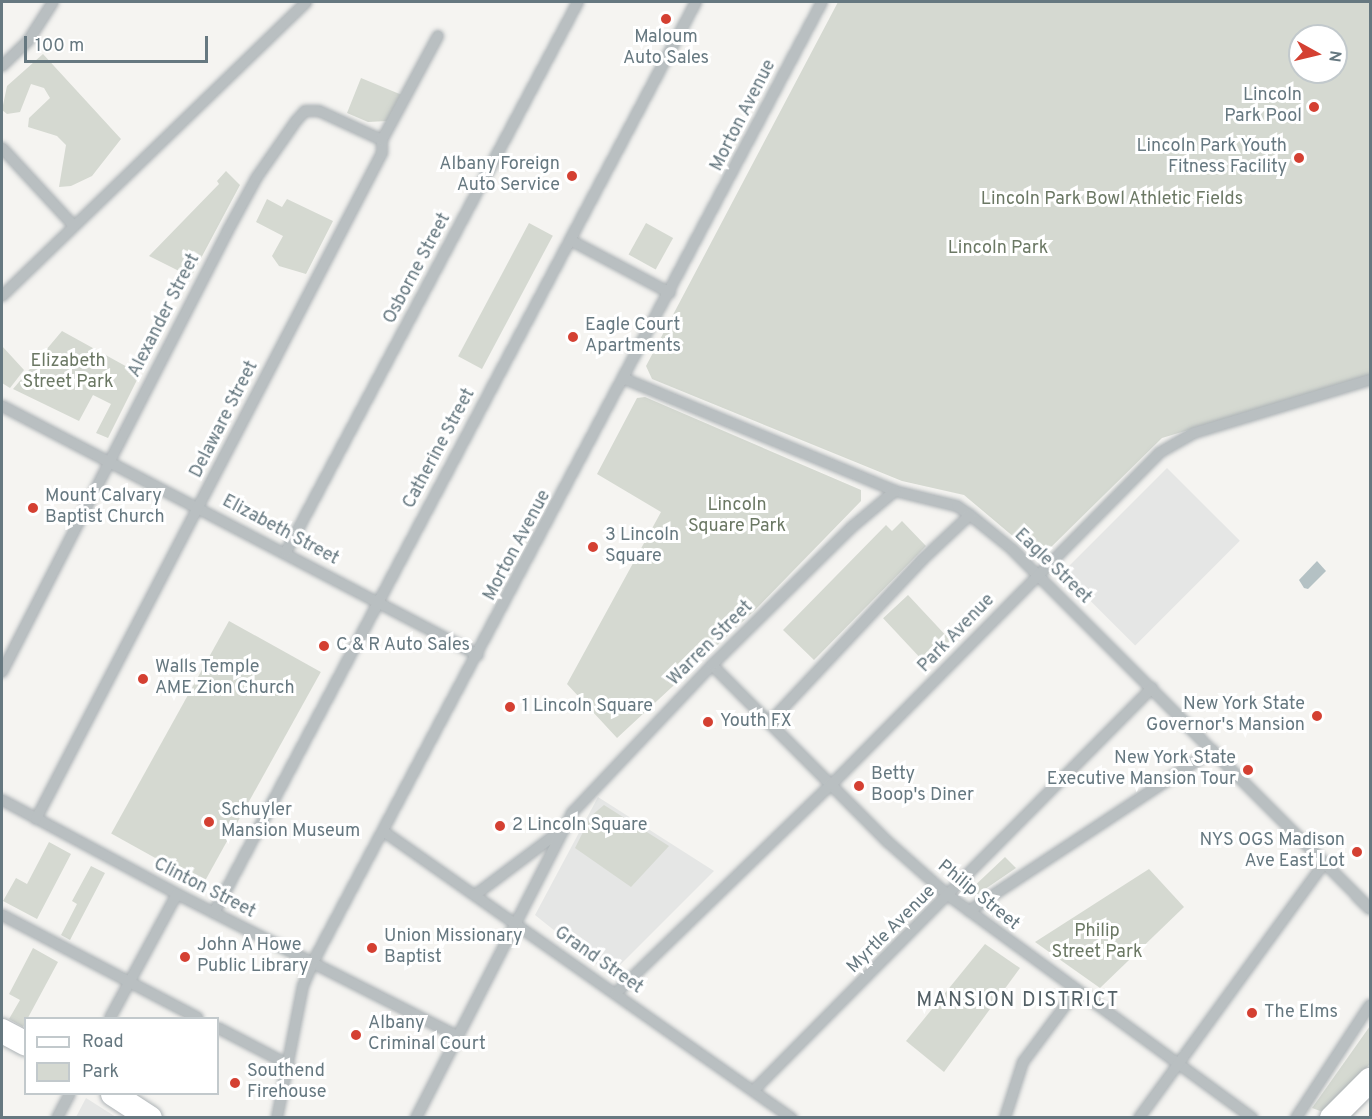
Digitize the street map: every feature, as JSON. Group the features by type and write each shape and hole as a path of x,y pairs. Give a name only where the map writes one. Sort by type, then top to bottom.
{"main road":[{"path":"2,1032 24,1043"},
{"path":"1332,1118 1371,1080"},
{"path":"115,1095 150,1118"}],"street":[{"path":"2,66 28,41 54,2"},
{"path":"2,296 306,2"},
{"name":"Osborne Street","path":"286,552 578,2"},
{"name":"Catherine Street","path":"214,913 696,2"},
{"name":"Morton Avenue","path":"277,1118 303,986 313,962 625,379 822,2"},
{"name":"Delaware Street","path":"36,819 382,153 382,140 438,36"},
{"name":"Alexander Street","path":"2,672 109,460 257,177 305,111 319,111 382,140"},
{"path":"2,148 73,225"},
{"path":"570,240 670,293"},
{"name":"Eagle Street","path":"625,379 895,490 957,506 970,515 1038,574 1371,909"},
{"name":"Park Avenue","path":"616,993 831,785 1159,453 1177,441 1371,380"},
{"name":"Elizabeth Street","path":"2,406 199,506 478,656"},
{"name":"Warren Street","path":"421,1116 457,1036 516,923 560,831 591,790 712,665 852,527 895,490"},
{"path":"769,723 922,560 970,515"},
{"name":"Philip Street","path":"712,665 831,785 949,897 1076,991 1179,1062 1252,1118"},
{"name":"Myrtle Avenue","path":"754,1090 949,897 1152,688"},
{"path":"969,911 1213,750"},
{"name":"Clinton Street","path":"2,800 177,894 457,1036"},
{"name":"Grand Street","path":"383,831 792,1118"},
{"name":"Warren Street","path":"475,895 560,831"},
{"path":"1139,1118 1324,863"},
{"path":"111,1017 177,894"},
{"path":"2,915 196,1017"},
{"path":"1005,1118 1023,1062 1076,991"},
{"path":"1296,1118 1371,1005"},
{"path":"219,1029 289,1065"},
{"path":"57,1118 69,1095"}],"shaded area":[{"path":"1167,468 1240,541 1135,645 1062,573"},
{"path":"1317,561 1326,571 1308,589 1304,588 1299,580"},
{"path":"598,797 714,871 610,975 535,915"},
{"path":"86,1098 116,1117 76,1117"}],"green space":[{"name":"Lincoln Park","path":"838,2 1370,2 1370,375 1162,438 1044,554 1033,553 964,495 902,481 652,379 646,366"},
{"path":"43,54 121,139 92,176 71,186 59,187 66,145 57,136 28,127 29,118 50,98 44,88 31,84 20,112 7,114 2,110 7,86"},
{"path":"361,78 402,95 387,121 368,122 347,113"},
{"path":"226,171 240,185 191,277 149,256 219,184 217,181"},
{"path":"267,199 282,207 287,199 333,221 306,274 279,266 272,256 283,236 256,222"},
{"path":"529,223 553,236 482,369 458,356"},
{"path":"646,223 673,238 656,270 629,254"},
{"name":"Elizabeth Street Park","path":"62,331 140,374 108,438 96,433 111,404 93,395 79,421 13,389"},
{"path":"2,346 24,370 10,388 2,383"},
{"name":"Lincoln Square Park","path":"645,397 861,490 861,501 754,611 617,738 567,684 661,512 597,474 637,398"},
{"path":"902,521 926,546 814,660 783,630 886,525 892,531"},
{"path":"908,595 950,640 925,664 883,618"},
{"path":"229,621 321,672 203,884 111,834"},
{"path":"604,805 669,846 631,887 575,848 591,816"},
{"path":"49,842 71,854 37,919 3,901 16,878 27,884"},
{"path":"1005,857 1016,868 975,896 969,891"},
{"path":"91,866 105,873 70,940 61,935 77,904 72,901"},
{"name":"Philip Street Park","path":"1149,869 1184,907 1100,988 1035,942"},
{"path":"985,944 1020,968 944,1072 906,1041"},
{"path":"33,948 58,962 28,1017 24,1017 23,1027 9,1019 20,1000 9,994"},
{"path":"1370,1026 1370,1064 1323,1112 1312,1108"}],"place":[{"name":"Maloum Auto Sales","path":"666,19"},
{"name":"Lincoln Park Pool","path":"1314,107"},
{"name":"Lincoln Park Youth Fitness Facility","path":"1299,158"},
{"name":"Albany Foreign Auto Service","path":"572,176"},
{"name":"Eagle Court Apartments","path":"573,337"},
{"name":"Mount Calvary Baptist Church","path":"33,508"},
{"name":"3 Lincoln Square","path":"593,547"},
{"name":"C & R Auto Sales","path":"324,646"},
{"name":"Walls Temple AME Zion Church","path":"143,679"},
{"name":"1 Lincoln Square","path":"510,707"},
{"name":"New York State Governor's Mansion","path":"1317,716"},
{"name":"Youth FX","path":"708,722"},
{"name":"New York State Executive Mansion Tour","path":"1248,770"},
{"name":"Betty Boop's Diner","path":"859,786"},
{"name":"Schuyler Mansion Museum","path":"209,822"},
{"name":"2 Lincoln Square","path":"500,826"},
{"name":"NYS OGS Madison Ave East Lot","path":"1357,852"},
{"name":"Union Missionary Baptist","path":"372,948"},
{"name":"John A Howe Public Library","path":"185,957"},
{"name":"The Elms","path":"1252,1013"},
{"name":"Albany Criminal Court","path":"356,1035"},
{"name":"Southend Firehouse","path":"235,1083"}],"district":[{"name":"MANSION DISTRICT","path":"1018,1001"}],"park label":[{"name":"Lincoln Park Bowl Athletic Fields","path":"1112,200"}]}
